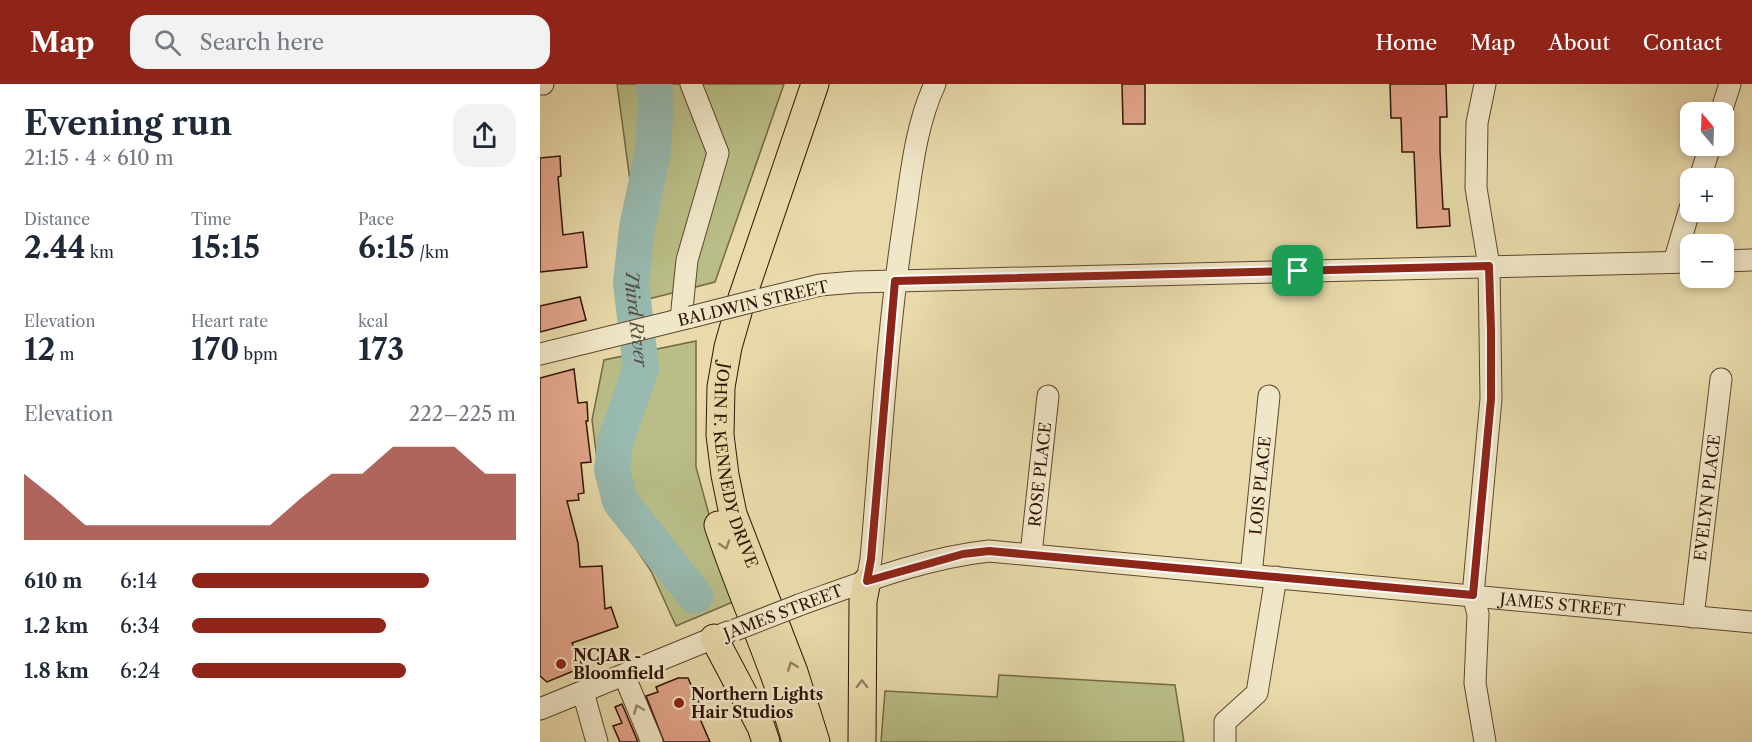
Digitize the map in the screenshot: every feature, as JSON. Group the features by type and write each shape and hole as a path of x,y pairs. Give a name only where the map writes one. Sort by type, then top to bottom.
{"main road":[{"name":"JOHN F. KENNEDY DRIVE","path":"796,84 725,292 710,343 703,385 702,435 707,478 716,519 776,679 796,742"},
{"name":"JOHN F. KENNEDY DRIVE","path":"815,84 742,298 728,347 721,387 720,435 725,475 734,514 794,672 816,742"},
{"path":"862,742 862,601 867,581"},
{"path":"725,634 766,742"}],"street":[{"path":"686,318 687,260 718,153 691,84"},
{"path":"867,581 871,559 895,281 913,159 926,103 935,84"},
{"path":"1485,84 1477,123 1476,188 1489,266 1491,399 1473,595 1478,614 1474,682 1485,742"},
{"path":"1724,102 1730,84"},
{"path":"1734,261 1752,260"},
{"name":"BALDWIN STREET","path":"540,354 820,285 895,281 1680,262"},
{"name":"EVELYN PLACE","path":"1693,617 1721,380"},
{"name":"ROSE PLACE","path":"1031,554 1048,396"},
{"name":"LOIS PLACE","path":"1251,575 1269,396"},
{"name":"JAMES STREET","path":"540,709 799,605 867,581 963,554 989,551 1752,622"},
{"path":"1225,742 1225,722 1257,693 1276,577"},
{"path":"624,675 652,742"},
{"path":"583,692 597,742"}],"green space":[{"path":"617,84 784,84 715,282 625,305 631,188"},
{"path":"696,341 696,467 733,602 676,626 651,571 602,498 592,420 604,360"},
{"path":"999,675 1175,685 1184,742 881,742 885,691 997,697"}],"building":[{"path":"1122,84 1145,84 1145,124 1123,124"},
{"path":"1390,84 1446,84 1447,117 1440,117 1440,151 1443,209 1449,209 1450,226 1417,228 1414,152 1402,152 1401,118 1391,118"},
{"path":"560,156 561,176 558,177 563,235 583,232 587,267 540,272 540,158"},
{"path":"580,297 586,320 540,332 540,306"},
{"path":"574,369 578,403 587,402 588,421 586,421 591,462 581,463 584,493 578,494 579,500 567,501 578,543 580,567 602,566 605,609 611,607 618,627 572,643 583,667 547,682 540,676 540,378"},
{"path":"678,678 688,678 699,703 694,705 710,742 664,742 646,696 658,692 656,687"},
{"path":"622,704 638,742 620,742 613,726 622,723 615,707"}],"waterway":[{"name":"Third River","path":"654,84 656,98 653,152 637,228 631,283 641,368 615,443 612,470 620,501 695,596"}],"place":[{"name":"NCJAR - Bloomfield","path":"561,664"},
{"name":"Northern Lights Hair Studios","path":"679,703"}],"route":[{"path":"1489,266 1491,399 1473,595 989,551 963,554 867,581 871,559 895,281 1298,271 1489,266"}]}
